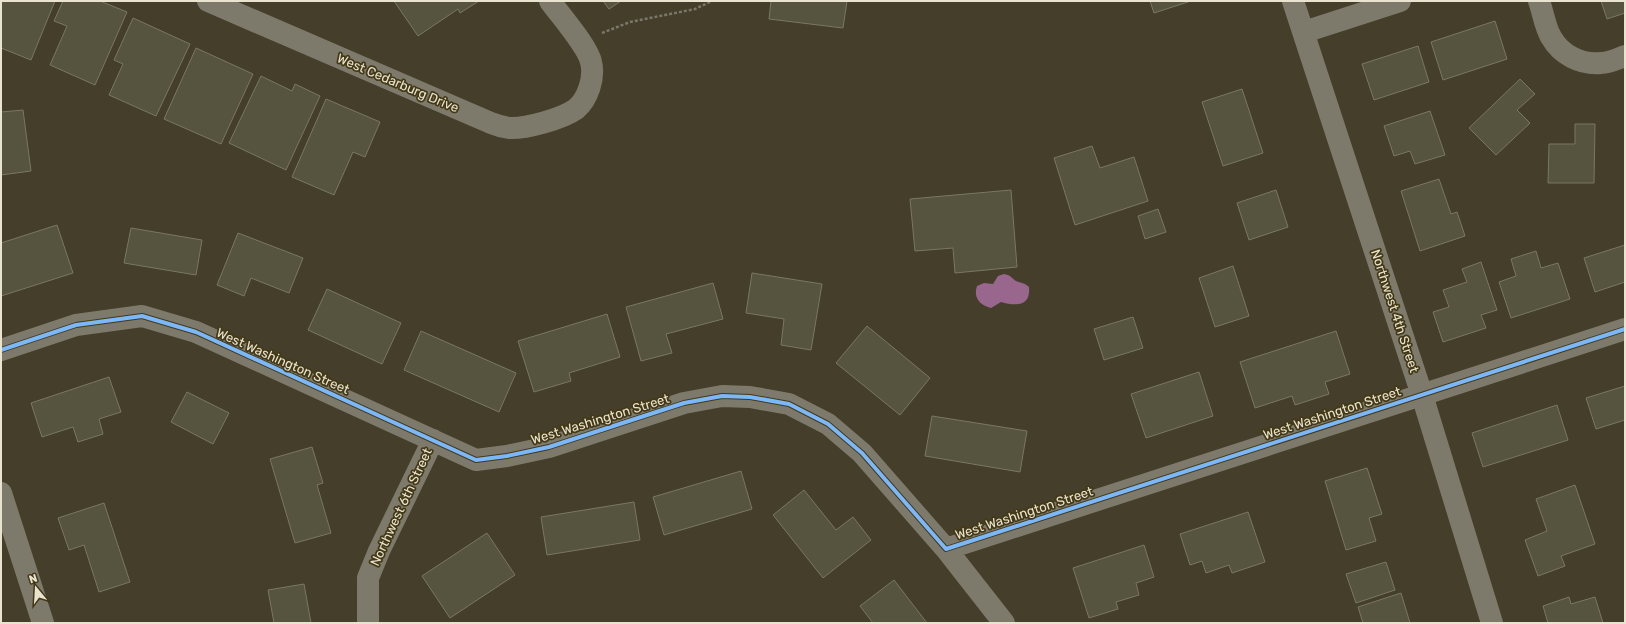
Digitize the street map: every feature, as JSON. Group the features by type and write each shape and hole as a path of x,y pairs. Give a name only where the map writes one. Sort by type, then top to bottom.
{"street":[{"name":"West Cedarburg Drive","path":"208,1 491,123 508,128 528,127 564,115 576,108 586,96 593,76 591,60 582,44 550,1"},
{"name":"Northwest 4th Street","path":"1293,1 1422,395 1492,623"},
{"path":"1304,32 1400,1"},
{"path":"1539,1 1550,36 1561,50 1574,59 1589,64 1603,63 1625,56"},
{"name":"West Washington Street","path":"1,350 76,325 142,316 196,332 476,460 507,456 550,447 684,403 722,396 750,397 789,404 828,424 862,453 946,549 1625,329"},
{"name":"Northwest 6th Street","path":"368,623 368,578 379,551 433,440"},
{"path":"1,493 43,623"},
{"path":"946,549 1004,623"}],"path":[{"path":"599,34 630,22 695,9 712,1"}],"shaded area":[{"path":"1004,274 1029,287 1029,294 1025,302 1021,304 1012,304 1001,302 991,308 981,303 976,294 977,286 984,283 993,284 998,276"}],"building":[{"path":"1,1 55,1 31,60 1,48"},
{"path":"63,1 100,1 127,12 95,85 50,65 67,26 54,21"},
{"path":"394,1 479,1 460,13 458,9 418,36"},
{"path":"603,1 621,1 609,9"},
{"path":"771,1 847,1 843,28 769,19"},
{"path":"1150,1 1191,1 1154,13"},
{"path":"1601,1 1625,1 1625,13 1607,19"},
{"path":"133,18 190,44 156,116 109,95 123,64 114,60"},
{"path":"1495,21 1507,59 1443,80 1431,42"},
{"path":"1418,46 1429,82 1374,100 1362,64"},
{"path":"196,48 253,74 221,144 164,119"},
{"path":"261,76 292,91 295,84 320,96 286,170 229,143"},
{"path":"1520,79 1535,94 1517,110 1530,123 1496,155 1469,128"},
{"path":"1242,89 1263,153 1223,166 1202,102"},
{"path":"326,99 380,122 365,157 353,152 334,195 292,177"},
{"path":"23,110 31,171 1,175 1,112"},
{"path":"1430,111 1445,155 1415,164 1410,151 1394,156 1384,126"},
{"path":"1575,124 1595,124 1594,183 1548,183 1549,144 1575,144"},
{"path":"1092,146 1100,168 1134,157 1148,201 1075,225 1054,158"},
{"path":"1439,179 1451,214 1457,212 1465,236 1420,251 1401,191"},
{"path":"1011,190 1017,267 955,273 953,248 915,251 910,199"},
{"path":"1276,190 1288,227 1249,240 1237,203"},
{"path":"1158,209 1166,232 1145,239 1138,216"},
{"path":"57,225 73,273 1,296 1,243"},
{"path":"131,228 202,240 196,275 124,263"},
{"path":"238,233 303,258 289,293 251,278 244,296 217,285"},
{"path":"1625,245 1625,282 1595,292 1584,258"},
{"path":"1536,251 1541,268 1558,263 1570,299 1511,318 1499,282 1516,276 1511,259"},
{"path":"1481,262 1497,310 1481,315 1486,328 1443,342 1433,312 1449,307 1443,290 1467,282 1462,269"},
{"path":"1233,266 1249,316 1215,327 1199,278"},
{"path":"752,273 822,284 811,350 781,345 784,319 746,313"},
{"path":"713,283 723,319 666,334 672,353 641,361 626,307"},
{"path":"327,289 401,323 382,364 308,330"},
{"path":"607,314 620,357 569,373 571,381 534,392 518,341"},
{"path":"1133,317 1143,348 1104,360 1094,329"},
{"path":"867,326 930,378 900,415 836,363"},
{"path":"421,331 516,373 499,412 404,370"},
{"path":"1336,331 1350,374 1325,382 1329,394 1295,405 1292,396 1255,408 1240,362"},
{"path":"1199,372 1213,416 1146,438 1131,394"},
{"path":"109,377 121,412 99,419 103,434 78,442 73,427 42,437 31,403"},
{"path":"1625,386 1625,420 1596,429 1586,398"},
{"path":"187,392 229,413 213,444 171,422"},
{"path":"1557,405 1568,440 1483,467 1472,433"},
{"path":"932,416 1027,431 1020,472 925,456"},
{"path":"312,447 323,483 317,485 331,533 295,543 270,459"},
{"path":"1367,468 1382,514 1369,518 1376,541 1346,550 1325,481"},
{"path":"741,471 752,509 664,535 653,497"},
{"path":"1575,485 1595,544 1561,556 1565,566 1538,576 1525,540 1547,531 1536,499"},
{"path":"804,490 836,530 853,517 871,540 823,578 773,515"},
{"path":"634,502 640,540 547,555 541,517"},
{"path":"104,503 130,582 99,592 84,545 69,550 58,518"},
{"path":"1248,512 1265,562 1232,573 1229,565 1206,573 1202,561 1190,565 1180,534"},
{"path":"487,533 515,575 450,618 422,576"},
{"path":"1144,545 1154,577 1136,583 1139,595 1116,602 1118,609 1089,618 1073,568"},
{"path":"1386,562 1395,590 1356,603 1346,574"},
{"path":"894,580 927,623 873,623 860,606"},
{"path":"304,584 311,623 274,623 268,590"},
{"path":"1401,593 1410,623 1363,623 1358,607"},
{"path":"1569,597 1571,604 1595,597 1603,623 1548,623 1543,606"}],"cycle path":[{"path":"1,350 76,325 142,316 196,332 476,460 507,456 549,447 684,403 722,396 750,397 789,404 828,424 862,453 946,549 1625,329"}]}
